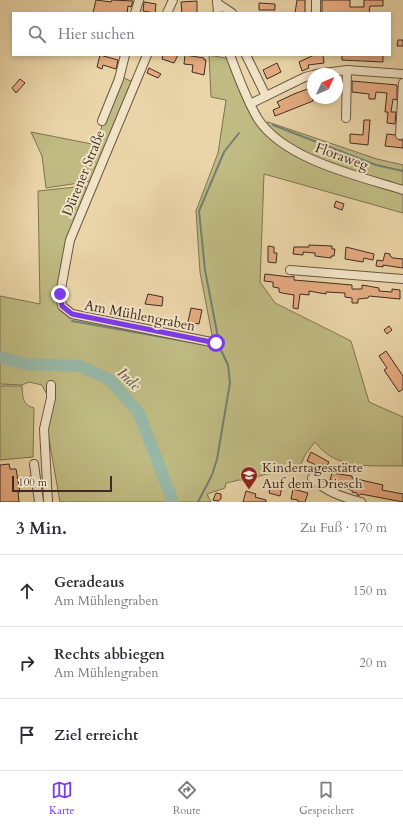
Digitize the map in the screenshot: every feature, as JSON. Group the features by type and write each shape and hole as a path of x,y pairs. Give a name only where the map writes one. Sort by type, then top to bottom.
{"street":[{"path":"135,12 138,0"},
{"path":"167,12 173,0"},
{"path":"316,0 316,12"},
{"path":"217,1 218,12"},
{"path":"217,1 231,12"},
{"name":"Dürener Straße","path":"102,121 119,79 125,56"},
{"name":"Dürener Straße","path":"62,306 60,294 70,240 147,56"},
{"name":"Floraweg","path":"230,56 250,104 259,120 284,144 319,163 403,190"},
{"path":"246,56 266,96"},
{"path":"346,118 347,70"},
{"path":"343,71 403,74"},
{"path":"250,104 307,76"},
{"path":"400,135 403,83"},
{"path":"290,270 403,279"},
{"name":"Am Mühlengraben","path":"62,306 72,314 216,343"},
{"path":"48,502 44,429 51,398 51,386"},
{"path":"34,464 39,502"},
{"path":"312,478 319,485 338,496 361,502"}],"shaded area":[{"path":"209,56 230,59 247,104 258,125 268,122 377,159 403,165 403,213 264,174 260,282 275,303 351,341 369,402 403,417 403,466 366,466 344,462 333,458 315,442 305,455 298,471 266,474 247,480 226,483 225,488 207,494 211,502 60,502 47,428 54,395 46,393 42,385 29,382 22,385 0,384 0,296 40,304 38,191 85,186 87,192 59,294 71,316 213,340 200,272 196,211 218,153 226,100 211,97"},
{"path":"122,77 133,82 92,181 46,188 42,156 31,132 97,145 103,121"},
{"path":"0,386 22,386 25,403 34,408 33,457 0,460"}],"building":[{"path":"96,0 111,2 112,0 133,1 131,7 128,6 127,12 93,12"},
{"path":"297,0 305,0 305,12 295,12"},
{"path":"322,0 350,0 350,7 364,7 364,0 383,0 383,6 370,6 369,12 322,12"},
{"path":"197,1 197,12 182,12 181,2"},
{"path":"144,2 156,4 155,12 143,11"},
{"path":"259,3 275,4 275,10 259,10"},
{"path":"398,40 403,40 403,46 397,46"},
{"path":"100,56 118,60 116,69 103,65 102,69 97,67"},
{"path":"163,56 178,56 174,63 162,59"},
{"path":"185,56 204,58 204,60 206,60 204,75 192,72 193,65 184,64"},
{"path":"312,56 323,56 324,63 308,65 309,68 302,71 299,62"},
{"path":"342,56 383,56 383,62 342,60"},
{"path":"277,63 281,72 267,79 263,70"},
{"path":"149,68 161,74 158,78 147,73"},
{"path":"20,79 25,83 16,93 12,88"},
{"path":"352,81 397,85 397,100 393,99 391,112 396,112 395,124 387,123 388,112 385,112 387,93 376,92 375,99 369,99 369,94 352,92"},
{"path":"307,89 307,103 275,116 273,110 280,107 277,102"},
{"path":"364,120 370,120 368,145 350,143 350,134 363,135"},
{"path":"387,134 395,135 399,140 403,140 403,148 385,146"},
{"path":"336,201 344,204 342,210 334,207"},
{"path":"309,245 332,246 332,249 335,249 334,256 331,256 331,258 315,256 315,253 303,252 303,255 293,254 294,247 309,247"},
{"path":"268,246 274,247 274,253 277,253 276,263 268,262"},
{"path":"346,247 374,254 373,260 364,258 363,262 345,259"},
{"path":"385,253 390,254 393,258 403,259 403,268 383,265 383,267 376,266 377,260 383,261"},
{"path":"265,274 290,277 294,276 294,280 352,285 352,289 362,289 362,285 379,288 379,291 392,292 392,289 400,290 400,299 369,296 368,298 358,299 358,303 352,303 352,298 345,297 345,293 326,292 326,294 309,291 309,295 300,294 298,309 293,308 294,295 279,292 279,288 273,287 273,282 264,281"},
{"path":"148,294 163,297 162,306 145,304"},
{"path":"191,308 202,310 199,324 188,322"},
{"path":"389,326 392,330 387,334 384,330"},
{"path":"386,351 403,376 403,389 399,392 384,370 387,368 379,356"},
{"path":"311,452 329,462 327,466 322,464 321,467 307,461"},
{"path":"9,464 10,469 16,469 20,492 18,492 19,502 0,502 0,465"},
{"path":"332,473 352,476 352,478 383,485 382,490 403,494 403,502 361,494 358,496 357,493 352,492 352,490 335,486 336,481 330,480"},
{"path":"271,484 282,487 280,496 269,493"},
{"path":"293,489 308,493 305,502 298,502 298,500 291,499"},
{"path":"246,491 256,494 255,497 266,500 266,502 243,502"},
{"path":"216,493 221,494 221,499 218,501 213,500"}],"waterway":[{"path":"273,125 376,165 403,171"},
{"path":"220,348 205,270 199,211 224,152 239,133"},
{"path":"72,321 207,345"},
{"path":"198,502 212,475 217,459 230,383 228,365 220,348 215,347"},
{"name":"Inde","path":"0,357 26,364 80,366 110,380 139,413 173,502"}],"place":[{"name":"Kindertagesstätte Auf dem Driesch","path":"249,490"}],"route":[{"path":"60,294 62,306 72,314 216,343"}]}
